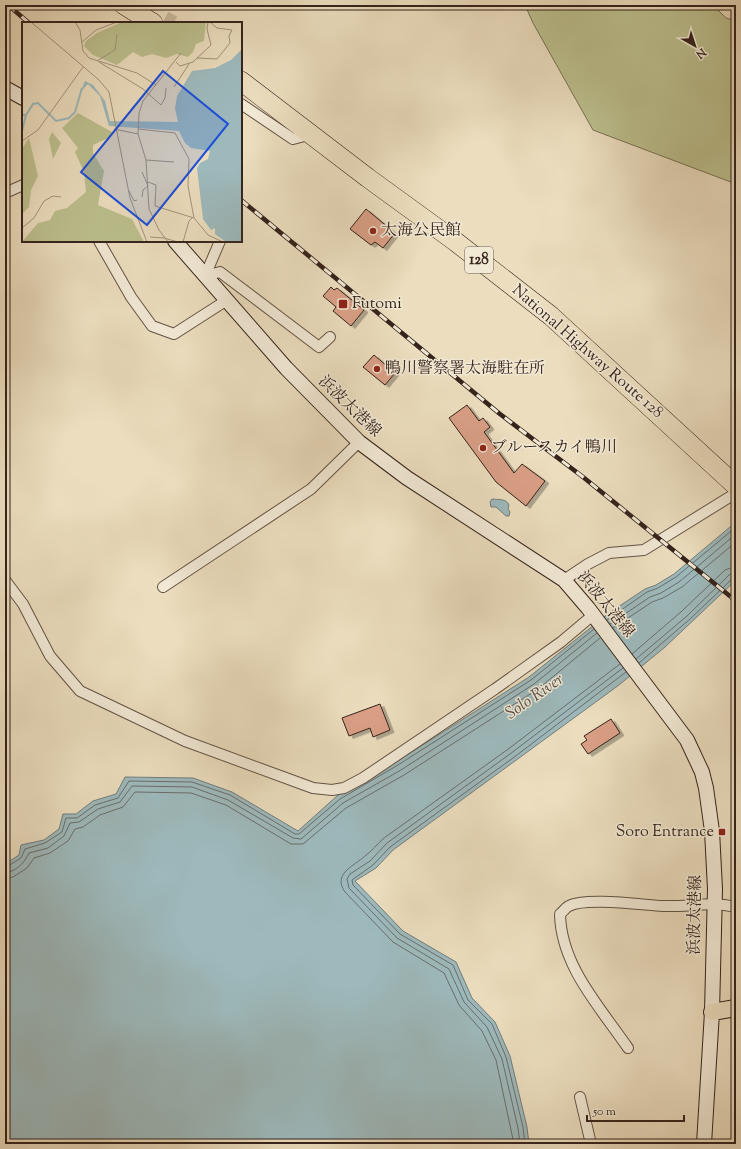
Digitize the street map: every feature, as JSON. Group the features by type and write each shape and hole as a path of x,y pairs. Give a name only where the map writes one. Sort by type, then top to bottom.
{"highway":[{"path":"124,5 151,22"},
{"name":"National Highway Route 128","path":"242,82 368,178 456,242 551,316 736,486"}],"main road":[{"path":"5,88 22,97"},
{"name":"浜波太港線","path":"176,242 286,368 359,442 382,461 564,580 679,726 696,756 702,772 712,831 715,903 712,1012 704,1144"},
{"path":"712,1012 736,1008"}],"street":[{"path":"242,105 293,139 312,134"},
{"path":"5,193 22,185"},
{"path":"100,242 131,297 152,326 157,329 174,334 227,300"},
{"path":"205,276 220,242"},
{"path":"205,276 220,272 319,347 330,337"},
{"path":"163,587 311,489 359,442"},
{"path":"564,580 588,564 609,553 644,550 736,493"},
{"path":"5,580 23,604 50,656 80,691 185,741 313,788 332,790 344,788 362,778 595,618"},
{"path":"628,1048 576,974 560,929 560,914 569,906 588,902 625,902 664,906 715,903 736,907"},
{"path":"580,1097 591,1144"}],"green space":[{"path":"525,5 713,5 726,18 736,21 736,184 593,130 533,23"}],"water":[{"path":"492,499 504,500 508,503 508,509 510,512 509,516 506,516 496,507 491,507 490,502"},
{"name":"Solo River","path":"736,522 736,580 665,647 619,685 393,850 376,868 355,881 403,931 456,962 472,998 495,1022 510,1056 527,1127 529,1144 5,1144 5,864 19,855 21,845 44,840 59,829 63,814 76,814 93,801 116,794 125,777 193,778 232,792 298,831 338,795 396,762 529,677 609,613 645,589 656,585 674,574"}],"building":[{"name":"太海公民館","path":"366,209 395,233 383,248 375,242 371,245 350,229"},
{"path":"331,287 334,290 337,288 364,310 351,326 333,311 336,307 323,296"},
{"path":"374,355 395,373 385,385 363,367"},
{"name":"ブルースカイ鴨川","path":"467,405 479,421 483,418 490,427 484,432 514,473 522,464 545,481 526,506 496,482 449,418"},
{"path":"380,704 390,730 373,737 370,728 349,736 342,718"},
{"path":"611,719 620,733 588,754 581,744 587,740 584,736"}],"tunnel":[{"path":"169,22 174,12"}],"railway":[{"path":"8,5 28,22"},
{"path":"242,201 500,414 583,477 736,601"}],"place":[{"name":"太海公民館","path":"373,231"},
{"name":"Futomi","path":"343,304"},
{"name":"鴨川警察署太海駐在所","path":"377,369"},
{"name":"ブルースカイ鴨川","path":"483,448"},
{"name":"Soro Entrance","path":"722,832"}]}
